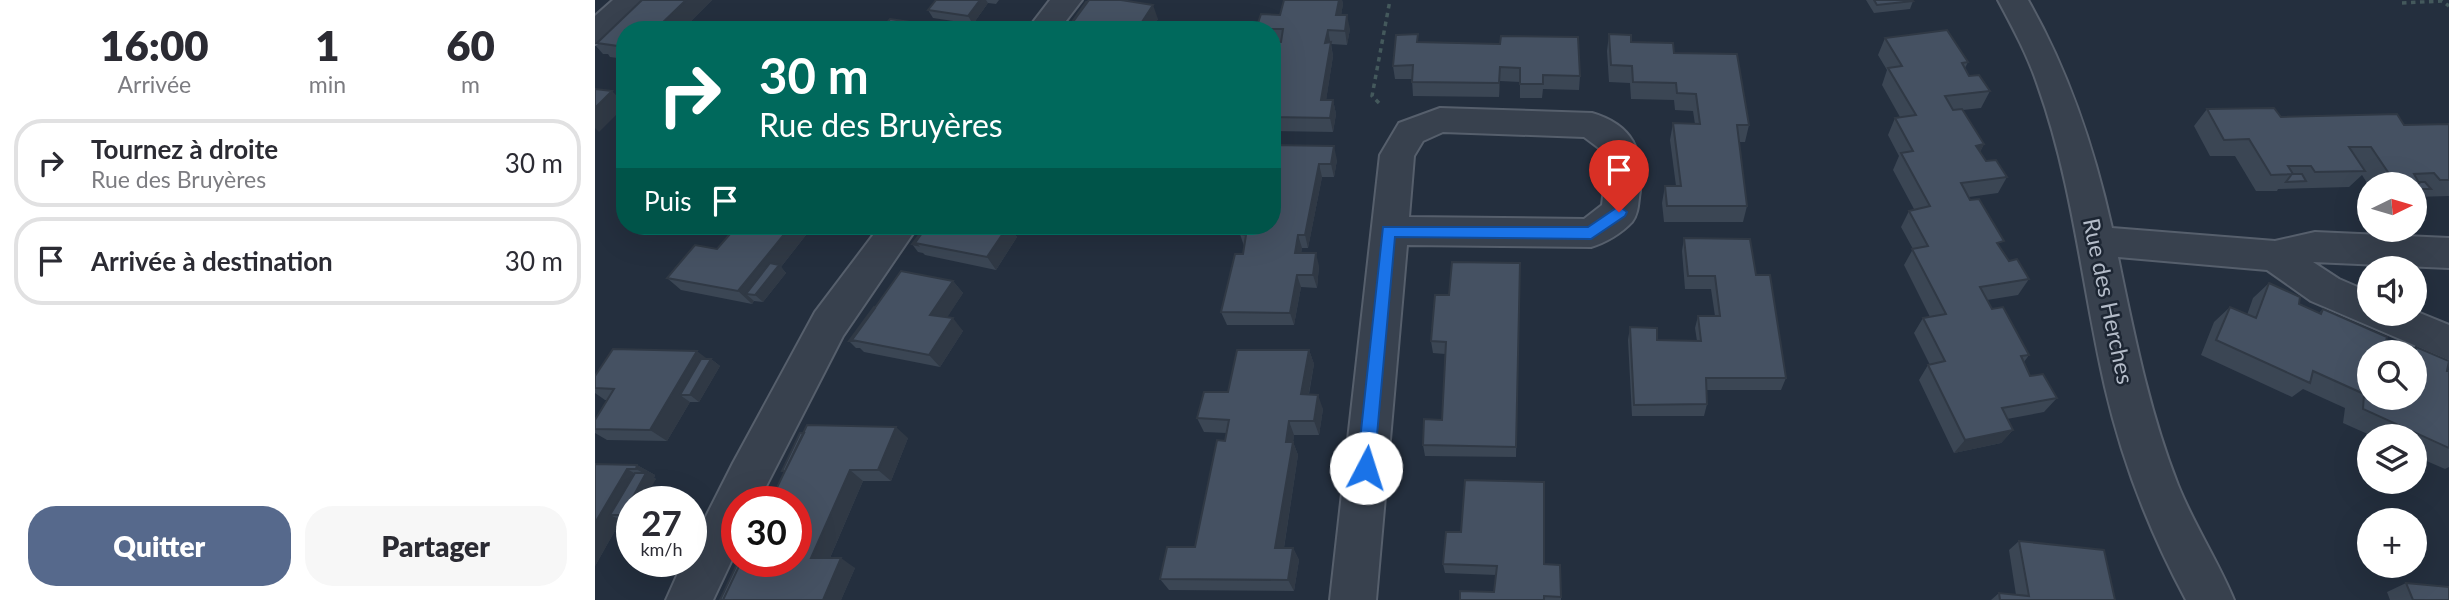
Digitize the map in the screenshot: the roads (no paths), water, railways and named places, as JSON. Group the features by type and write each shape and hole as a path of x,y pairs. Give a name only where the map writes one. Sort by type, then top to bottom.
{"street":[{"path":"595,34 631,0"},
{"path":"1050,21 1067,0"},
{"name":"Rue des Herches","path":"2013,0 2031,29 2071,129 2097,241 2120,360 2139,433 2166,506 2211,600"},
{"path":"1353,600 1388,231 1397,155 1411,132 1440,120 1592,125 1620,146 1624,173 1619,212 1591,233 1388,231"},
{"path":"689,600 748,477 829,324 893,235"},
{"path":"2097,241 2275,256 2315,247 2449,253"},
{"path":"2275,256 2325,290 2357,304"},
{"path":"2409,326 2449,343"}]}
